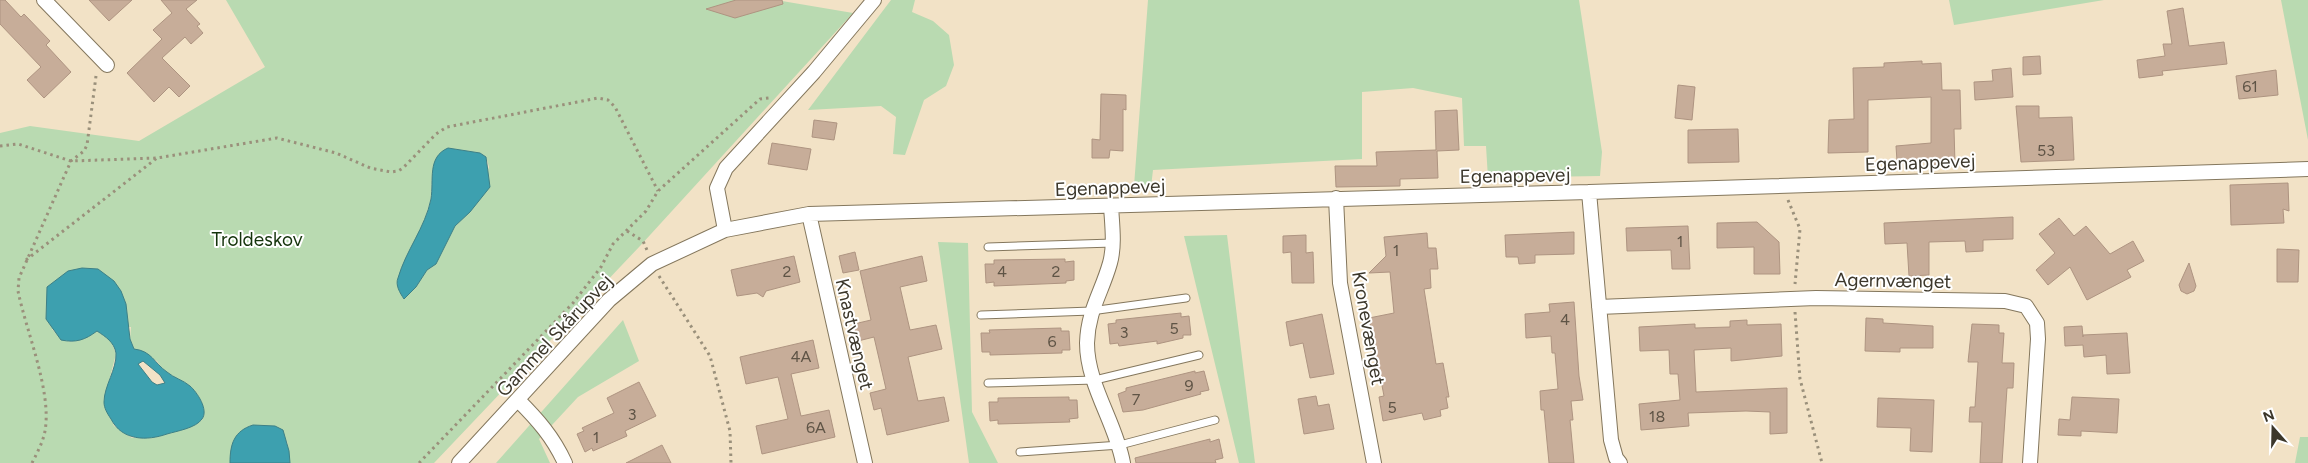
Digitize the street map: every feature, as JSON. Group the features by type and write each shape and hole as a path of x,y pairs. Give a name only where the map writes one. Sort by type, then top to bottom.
{"street":[{"path":"44,0 107,65"},
{"path":"725,230 717,188 726,168 786,104 874,0"},
{"name":"Egenappevej","path":"725,230 809,214 2308,169"},
{"path":"1589,192 1611,440 1616,458 1620,463"},
{"name":"Kronevænget","path":"1336,198 1340,283 1374,463"},
{"path":"1111,206 1113,243 1110,262 1091,311 1088,351 1095,380 1120,445 1123,463"},
{"name":"Knastvænget","path":"809,214 865,463"},
{"name":"Gammel Skårupvej","path":"459,463 609,300 652,264 725,230"},
{"name":"Agernvænget","path":"1599,307 1795,298 2005,301 2026,306 2036,322 2038,339 2030,463"},
{"path":"518,400 542,424 556,443 566,463"}],"lane":[{"path":"988,247 1113,243"},
{"path":"981,315 1091,311 1186,298"},
{"path":"988,383 1095,380 1199,355"},
{"path":"1020,452 1120,445 1215,420"}],"path":[{"path":"32,463 44,431 46,412 43,391 18,291 19,278 71,161 84,151 87,145 96,76 107,65"},
{"path":"0,146 18,144 71,161 157,158 277,138 336,153 370,168 398,171 415,157 436,134 447,127 598,98 608,100 615,107 658,191"},
{"path":"419,463 573,303 601,267 613,244 646,211 658,191 760,100 769,98 786,104"},
{"path":"26,260 157,158"},
{"path":"1782,186 1800,229 1795,298 1800,379 1822,463"},
{"path":"627,231 643,241 652,264"},
{"path":"656,282 668,274"},
{"path":"664,283 710,356 730,431 731,463"}],"green space":[{"name":"Troldeskov","path":"226,0 776,0 853,13 640,246 434,463 290,463 287,441 230,454 230,463 0,463 0,133 30,126 139,141 265,67","holes":["448,148 480,153 486,157 489,167 470,212 455,226 436,264 427,270 416,287 404,299 415,242 431,199 432,176","131,327 130,339 134,349 157,361 164,371 189,385 201,401 204,414 202,420 195,425 164,435 132,438 114,426 104,400 116,354 111,341 97,331 78,340 68,341 52,329"]},
{"path":"891,0 915,0 912,12 933,21 949,35 954,65 946,86 924,100 905,155 893,154 896,117 881,106 808,110"},
{"path":"1148,0 1579,0 1602,152 1600,176 1488,178 1486,146 1464,146 1462,98 1413,88 1362,92 1362,159 1153,170 1151,187 1134,186"},
{"path":"1949,0 2104,0 1954,25"},
{"path":"2281,0 2308,0 2308,140"},
{"path":"1227,235 1255,463 1239,463 1184,236"},
{"path":"938,242 968,243 972,412 998,463 969,463"},
{"path":"623,320 639,361 578,397 539,439 550,463 496,463"},
{"path":"2300,437 2308,437 2308,463 2295,463"}],"water":[{"path":"448,148 480,153 486,157 490,187 470,212 455,226 436,264 427,270 416,287 404,299 397,281 401,268 428,210 431,199 434,163 441,152"},
{"path":"82,268 98,269 114,281 121,291 126,304 130,339 134,349 145,352 163,369 193,389 201,401 204,411 204,415 199,422 191,427 151,438 128,435 116,426 106,410 104,402 116,359 113,346 97,331 80,340 61,340 46,319 47,287 68,271","holes":["143,361 160,375 165,383 157,385 152,382 138,364"]},
{"path":"253,425 275,426 283,430 289,451 290,463 230,463 234,439 241,431"}],"building":[{"path":"0,0 5,0 21,17 24,14 50,41 46,45 71,72 44,98 27,80 41,67 0,24"},
{"path":"89,0 132,0 109,21"},
{"path":"161,0 197,0 186,9 200,24 197,26 203,33 191,44 185,37 162,58 190,86 179,97 169,87 154,102 127,73 162,39 153,30 172,13"},
{"path":"736,0 782,0 783,4 735,18 706,9"},
{"path":"2183,8 2189,46 2224,42 2227,64 2162,71 2163,75 2139,78 2137,60 2165,56 2163,44 2172,44 2167,11"},
{"path":"2040,56 2041,74 2023,75 2023,57"},
{"path":"1922,61 1922,64 1941,63 1942,90 1960,90 1961,129 1954,129 1955,164 1932,165 1931,162 1920,162 1920,160 1897,161 1896,146 1931,143 1931,97 1868,100 1868,152 1828,153 1829,120 1854,119 1853,68 1884,67 1884,63"},
{"path":"2011,68 2013,97 1975,100 1974,82 1993,81 1992,70"},
{"path":"2276,70 2278,95 2239,99 2236,76"},
{"path":"1678,85 1695,87 1692,120 1675,118"},
{"path":"1101,94 1126,95 1126,110 1123,109 1123,151 1110,150 1109,158 1092,158 1092,139 1100,140"},
{"path":"2016,106 2039,106 2039,118 2072,117 2074,160 2021,162"},
{"path":"1457,110 1459,150 1437,151 1438,178 1400,179 1400,186 1336,187 1335,166 1377,166 1376,152 1436,150 1435,111"},
{"path":"814,120 837,123 834,140 812,137"},
{"path":"1738,129 1739,162 1688,163 1688,130"},
{"path":"772,143 811,149 807,170 768,164"},
{"path":"2288,183 2289,211 2283,209 2284,223 2231,225 2230,185"},
{"path":"2013,217 2013,239 1983,240 1983,251 1966,252 1965,241 1929,242 1929,275 1909,276 1907,243 1885,244 1884,223"},
{"path":"2059,218 2074,236 2086,226 2110,254 2133,241 2144,261 2127,270 2131,277 2087,300 2070,267 2048,285 2036,270 2055,253 2039,234"},
{"path":"1757,222 1779,242 1780,274 1754,274 1754,247 1717,248 1717,223"},
{"path":"1688,226 1690,269 1672,269 1671,250 1627,251 1626,228"},
{"path":"1574,232 1574,254 1535,255 1535,263 1519,264 1518,257 1506,257 1505,235"},
{"path":"1427,233 1428,248 1436,248 1438,269 1430,269 1431,288 1424,289 1436,364 1443,363 1449,397 1446,397 1448,408 1440,410 1441,416 1424,420 1422,413 1383,421 1379,397 1384,396 1369,318 1394,313 1390,272 1369,273 1386,256 1384,237"},
{"path":"1306,235 1306,253 1313,252 1314,283 1292,283 1291,252 1283,253 1283,236"},
{"path":"2277,249 2299,250 2298,282 2277,282"},
{"path":"855,252 859,270 843,273 839,256"},
{"path":"794,256 800,282 766,291 763,297 757,293 737,296 731,270"},
{"path":"922,256 927,281 900,287 910,330 936,325 942,349 908,357 918,401 944,397 949,421 887,435 881,408 874,410 870,393 886,389 874,337 858,341 854,324 871,320 860,271"},
{"path":"1065,259 1065,262 1074,261 1074,280 1066,281 1066,283 994,286 994,282 986,283 985,264 994,264 994,260"},
{"path":"2189,263 2196,286 2194,291 2187,294 2181,291 2179,285"},
{"path":"1574,302 1579,376 1583,400 1571,401 1573,420 1570,420 1574,463 1549,463 1544,410 1541,410 1540,391 1558,389 1555,353 1552,353 1551,336 1526,338 1525,314 1550,312 1549,304"},
{"path":"1181,313 1181,317 1189,316 1191,335 1183,335 1183,338 1157,344 1157,341 1119,346 1118,343 1110,344 1108,324 1116,323 1116,320"},
{"path":"1322,314 1334,374 1310,378 1303,343 1290,346 1286,322"},
{"path":"1866,318 1883,319 1883,323 1933,326 1933,348 1900,348 1900,352 1865,351"},
{"path":"1747,320 1747,325 1781,324 1782,356 1731,361 1731,348 1694,350 1696,392 1787,388 1787,433 1770,434 1770,412 1746,411 1688,413 1689,426 1641,430 1639,404 1680,400 1678,374 1670,374 1669,350 1640,351 1639,327 1695,324 1695,328 1730,327 1730,321"},
{"path":"1972,324 1999,325 1999,333 2004,333 2002,363 2014,363 2013,388 2007,388 2002,463 1980,463 1982,422 1969,422 1970,407 1975,407 1978,362 1968,362"},
{"path":"2082,326 2083,337 2083,335 2127,333 2130,373 2107,374 2106,355 2084,357 2083,345 2065,346 2064,327"},
{"path":"1061,328 1061,331 1069,331 1070,350 1062,350 1062,353 990,355 990,352 982,352 981,333 990,333 989,330"},
{"path":"813,340 819,368 791,374 801,416 829,410 835,437 762,454 756,426 788,419 778,377 746,384 740,357"},
{"path":"1195,371 1195,373 1204,371 1209,390 1200,392 1201,394 1143,410 1123,412 1118,394 1126,391 1126,388"},
{"path":"639,382 656,416 625,431 627,436 593,451 592,448 585,452 577,434 584,431 582,428 614,413 607,398"},
{"path":"1316,396 1318,406 1329,404 1334,429 1304,434 1298,399"},
{"path":"1069,397 1069,400 1077,400 1078,418 1069,419 1070,422 998,424 998,420 990,421 989,402 998,402 998,398"},
{"path":"2072,397 2119,399 2117,433 2081,431 2081,436 2058,435 2059,419 2070,420"},
{"path":"1878,398 1934,400 1932,452 1910,451 1911,428 1877,427"},
{"path":"1210,439 1210,442 1219,439 1223,458 1215,460 1216,463 1136,463 1135,458"},
{"path":"662,445 671,463 626,463"}]}
